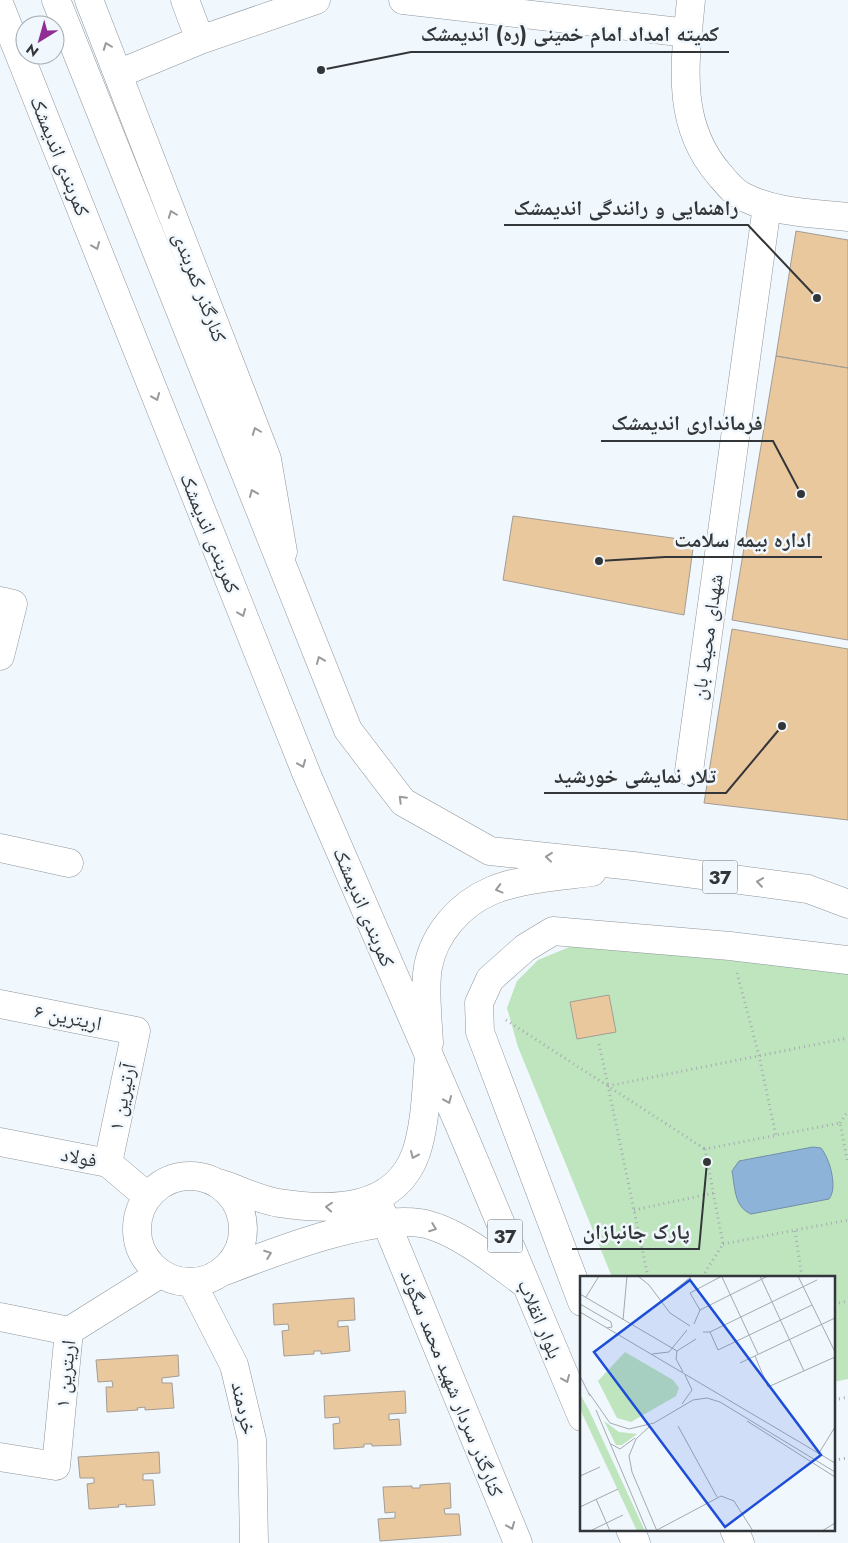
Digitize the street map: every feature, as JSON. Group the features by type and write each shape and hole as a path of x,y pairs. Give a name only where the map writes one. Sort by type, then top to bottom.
{"street":[{"path":"56,0 348,730 403,802 490,851 633,866"},
{"name":"کنارگذر کمربندی","path":"89,0 267,459 288,581"},
{"path":"185,0 200,40"},
{"path":"118,74 200,40 316,0"},
{"path":"403,0 688,33"},
{"path":"691,0 688,33 687,104 695,137 703,152 728,184 742,197 767,206 848,217"},
{"name":"کمربندی اندیمشک","path":"2,17 307,775 429,1056"},
{"name":"شهدای محیط بان","path":"689,771 767,206"},
{"path":"0,602 12,604 0,656"},
{"path":"0,848 69,863"},
{"name":"37","path":"429,1056 428,968 436,941 458,913 491,891 529,881 633,866 808,889 848,889"},
{"path":"808,889 848,904"},
{"path":"580,1297 480,1032 479,1002 490,979 525,948 553,932 730,946 848,960"},
{"name":"اریترین ۶","path":"0,1004 136,1031"},
{"name":"آرتیرین ۱","path":"108,1163 136,1031"},
{"path":"429,1056 423,1122 415,1155 381,1210 208,1279 192,1283 160,1274 148,1263 140,1249 136,1230 138,1212 147,1196 161,1183 178,1176 197,1176 278,1203 381,1210 421,1223 454,1235 485,1254 524,1283"},
{"name":"بلوار انقلاب","path":"429,1056 580,1412"},
{"name":"فولاد","path":"0,1142 108,1163 147,1196"},
{"path":"214,1181 229,1193 239,1208 243,1227 241,1245 234,1260 222,1272"},
{"name":"کنارگذر سردار شهید محمد سگوند","path":"381,1210 518,1543"},
{"name":"اریترین ۱","path":"0,1457 56,1466 69,1331 160,1274"},
{"name":"خردمند","path":"192,1283 234,1364 252,1440 254,1543"},
{"path":"0,1317 69,1331"},
{"path":"630,1530 636,1543"},
{"path":"734,1530 740,1543"}],"path":[{"path":"730,946 759,1056 776,1136"},
{"path":"479,1002 704,1149 840,1123"},
{"path":"608,1086 848,1038"},
{"path":"599,1044 648,1276"},
{"path":"848,1111 840,1123 848,1164"},
{"path":"703,1276 723,1244 704,1149"},
{"path":"634,1210 714,1193"},
{"path":"723,1244 848,1220"},
{"path":"795,1230 802,1276"}],"green space":[{"path":"572,946 848,971 848,1379 836,1382 836,1276 612,1276 518,1047 507,1008 517,981 538,960"}],"water":[{"path":"813,1147 821,1148 830,1166 833,1188 829,1199 751,1214 741,1207 736,1196 732,1171 739,1161"}],"building":[{"path":"796,231 848,240 848,368 776,356"},
{"path":"776,356 848,368 848,640 732,620"},
{"path":"513,516 694,541 684,615 503,580"},
{"path":"732,629 848,649 848,820 704,803"},
{"path":"609,995 616,1032 577,1039 570,1002"},
{"path":"354,1298 355,1320 338,1321 338,1327 348,1326 350,1351 321,1354 321,1351 314,1351 314,1354 284,1356 282,1331 289,1330 288,1324 274,1325 273,1304"},
{"path":"178,1355 179,1376 162,1378 162,1383 172,1383 174,1408 145,1410 145,1407 137,1408 138,1410 107,1412 106,1387 113,1387 112,1381 98,1382 96,1360"},
{"path":"405,1391 406,1413 389,1414 389,1420 399,1419 401,1445 372,1446 372,1444 364,1444 364,1447 334,1449 333,1424 340,1423 339,1417 325,1418 324,1396"},
{"path":"159,1452 160,1473 143,1474 143,1480 153,1480 155,1505 126,1507 126,1504 118,1505 119,1507 89,1509 87,1484 94,1483 94,1478 80,1478 78,1457"},
{"path":"450,1483 451,1508 444,1509 445,1514 459,1514 461,1535 380,1541 378,1519 395,1518 395,1512 385,1513 383,1487 412,1486 412,1488 420,1488 420,1485"}],"place":[{"name":"کمیته امداد امام خمینی (ره) اندیمشک","path":"321,70"},
{"name":"راهنمایی و رانندگی اندیمشک","path":"817,298"},
{"name":"فرمانداری اندیمشک","path":"801,494"},
{"name":"اداره بیمه سلامت","path":"599,561"},
{"name":"تلار نمایشی خورشید","path":"782,726"},
{"name":"پارک جانبازان","path":"707,1162"}]}
